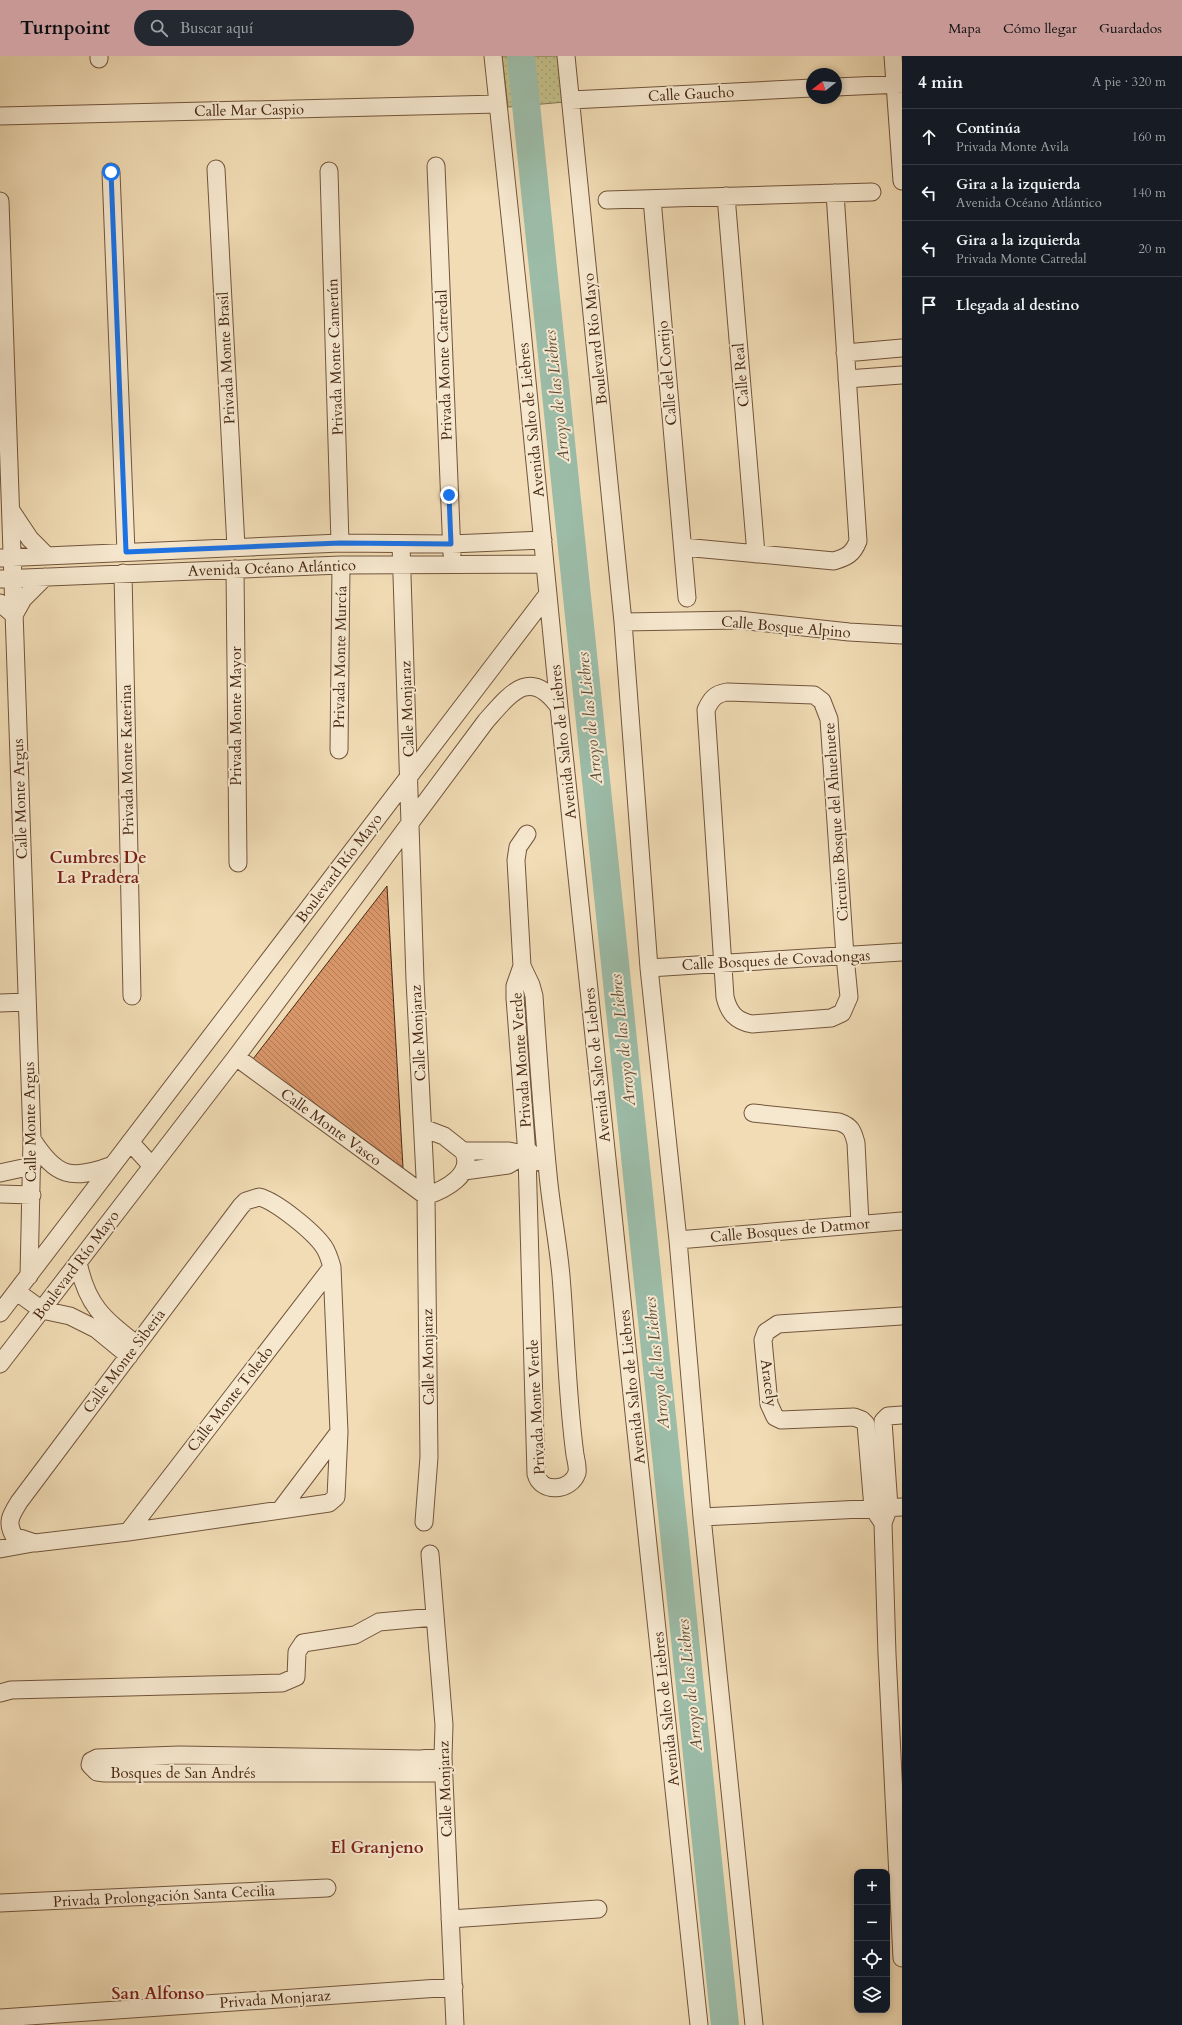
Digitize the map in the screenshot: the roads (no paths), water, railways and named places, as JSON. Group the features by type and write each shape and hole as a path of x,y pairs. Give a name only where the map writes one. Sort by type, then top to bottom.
{"street":[{"path":"493,56 498,104"},
{"name":"Boulevard Río Mayo","path":"566,56 623,622"},
{"path":"893,56 899,84 902,181"},
{"path":"842,87 899,84"},
{"name":"Calle Gaucho","path":"571,100 806,88"},
{"name":"Calle Mar Caspio","path":"0,116 498,104"},
{"name":"Avenida Salto de Liebres","path":"498,104 559,707 699,2025"},
{"name":"Privada Monte Catredal","path":"436,166 452,564"},
{"name":"Privada Monte Brasil","path":"216,169 236,547"},
{"name":"Privada Monte Camerún","path":"329,171 340,543"},
{"path":"111,172 126,552"},
{"path":"607,200 872,192"},
{"path":"683,547 834,561 847,557 854,549 858,541 835,193"},
{"name":"Calle Real","path":"726,196 756,554"},
{"name":"Calle del Cortijo","path":"652,199 687,598"},
{"name":"Calle Monte Argus","path":"0,201 6,578 14,615 26,1002 32,1138 32,1195 29,1276"},
{"path":"845,353 902,348"},
{"path":"847,379 902,375"},
{"path":"6,518 47,556"},
{"name":"Avenida Océano Atlántico","path":"6,558 340,543 451,544 543,540"},
{"name":"Calle Monjaraz","path":"401,544 410,776 409,825 426,1196 429,1457 424,1522"},
{"name":"Avenida Océano Atlántico","path":"6,578 341,565 545,564"},
{"name":"Privada Monte Murcía","path":"339,750 341,565"},
{"name":"Privada Monte Mayor","path":"235,569 238,863"},
{"name":"Privada Monte Katerina","path":"123,573 132,996"},
{"path":"0,603 14,615 23,600 45,577"},
{"name":"Boulevard Río Mayo","path":"0,1313 548,594"},
{"name":"Calle Bosque Alpino","path":"623,622 740,620 849,632 902,635"},
{"path":"623,622 649,968 678,1240 702,1518 754,2025"},
{"name":"Boulevard Río Mayo","path":"0,1364 236,1057 486,721 512,693 520,688 532,686 542,688 551,695 559,707"},
{"name":"Circuito Bosque del Ahuehuete","path":"728,692 814,696 822,701 829,718 845,956 850,997 842,1013 831,1018 752,1024 742,1022 734,1017 728,1007 725,997 723,963 706,710 710,701 717,694 728,692"},
{"name":"Privada Monte Verde","path":"522,966 515,986 515,998 527,1155 536,1474 542,1484 556,1488 568,1484 574,1479 577,1471 571,1428 561,1275 548,1173 534,996 531,985 522,966 516,860 518,847 527,834"},
{"name":"Calle Bosques de Covadongas","path":"649,968 902,952"},
{"path":"0,1003 26,1002"},
{"name":"Calle Monte Vasco","path":"236,1057 426,1196"},
{"path":"753,1113 839,1122 849,1125 856,1143 860,1224"},
{"path":"423,1128 444,1136 463,1151 467,1161 464,1171 451,1184 426,1196"},
{"name":"Privada Monte Verde","path":"464,1171 508,1165 527,1155 545,1136"},
{"path":"32,1138 50,1164 63,1172 80,1174 94,1172 113,1164"},
{"path":"130,1142 152,1166"},
{"path":"463,1151 509,1151 527,1155 548,1173"},
{"path":"0,1173 32,1166"},
{"path":"0,1194 32,1195"},
{"name":"Calle Monte Siberia","path":"259,1197 278,1206 315,1236 323,1246 332,1267 339,1432 337,1490 333,1500 329,1503 128,1532 35,1543 14,1536 9,1522 5,1521 246,1201 259,1197"},
{"name":"Calle Bosques de Datmor","path":"678,1240 902,1221"},
{"path":"78,1262 81,1277 93,1305 133,1351"},
{"name":"Calle Monte Toledo","path":"128,1532 332,1267"},
{"path":"17,1292 42,1310 70,1316 83,1321 133,1351"},
{"name":"Aracely","path":"888,1507 866,1424 862,1420 854,1417 781,1420 775,1417 769,1404 763,1340 766,1332 778,1324 902,1316"},
{"path":"902,1415 888,1416 883,1421 888,1507 883,1523 902,1958"},
{"path":"281,1509 339,1432"},
{"path":"702,1518 888,1507"},
{"path":"0,1549 35,1543"},
{"name":"Calle Monjaraz","path":"430,1554 444,1725 443,1765 455,2025"},
{"path":"0,1693 19,1690 282,1683 296,1676 297,1652 303,1643 355,1635 378,1622 434,1617"},
{"path":"158,1756 158,1774"},
{"name":"Bosques de San Andrés","path":"158,1756 443,1765 158,1774 97,1772 91,1768 90,1763 97,1758 158,1756"},
{"name":"Privada Prolongación Santa Cecilia","path":"0,1903 327,1888"},
{"path":"450,1919 598,1908"},
{"name":"Privada Monjaraz","path":"0,2018 454,1987"}],"waterway":[{"name":"Arroyo de las Liebres","path":"521,56 725,2025"}],"district":[{"name":"Cumbres De La Pradera","path":"98,867"},
{"name":"El Granjeno","path":"377,1847"},
{"name":"San Alfonso","path":"158,1993"}]}
